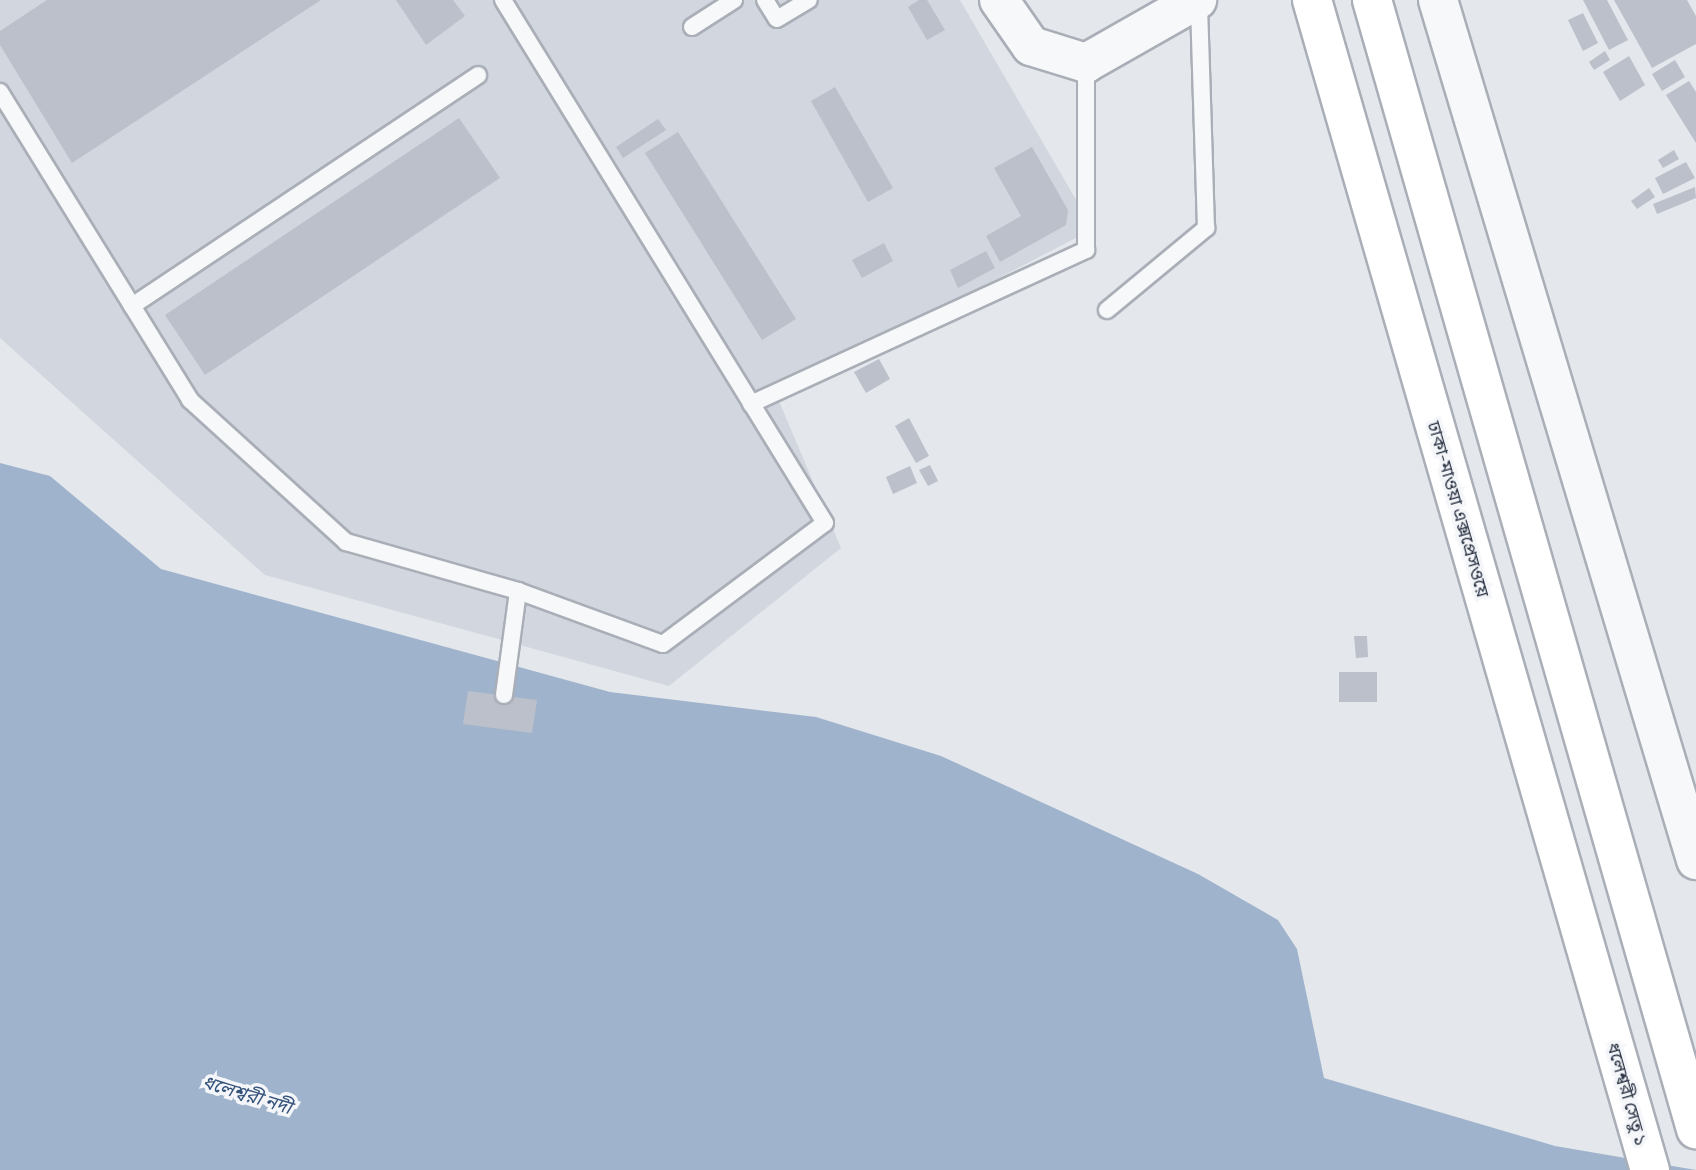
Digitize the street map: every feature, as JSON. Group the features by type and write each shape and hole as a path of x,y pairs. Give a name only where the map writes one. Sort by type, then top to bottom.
{"highway":[{"name":"ঢাকা-মাওয়া এক্সপ্রেসওয়ে","path":"1311,0 1607,1018"},
{"path":"1372,0 1696,1129"},
{"name":"ধলেশ্বরী সেতু ১","path":"1607,1018 1650,1170"}],"street":[{"path":"999,0 1031,46 1086,63 1198,0"},
{"path":"1438,0 1696,860"}],"lane":[{"path":"0,92 190,400 346,542 518,591 663,643 825,523 503,0"},
{"path":"692,27 734,0"},
{"path":"765,0 776,19 809,0"},
{"path":"1107,310 1206,228 1198,0"},
{"path":"751,404 1086,250 1086,63"},
{"path":"132,306 478,75"},
{"path":"505,695 518,591"}],"shaded area":[{"path":"0,0 960,0 1093,229 776,394 841,548 669,686 265,575 0,338"}],"water":[{"name":"ধলেশ্বরী নদী","path":"0,463 50,476 161,569 610,692 816,717 941,756 1198,874 1278,920 1297,949 1324,1078 1555,1146 1696,1170 0,1170"}],"building":[{"path":"47,0 321,0 72,163 0,45 0,31"},
{"path":"396,0 453,0 465,16 426,45"},
{"path":"919,0 927,0 945,30 927,40 908,7"},
{"path":"1583,0 1607,0 1628,40 1609,50"},
{"path":"1614,0 1687,0 1696,16 1696,44 1652,68"},
{"path":"1583,13 1598,43 1583,51 1568,20"},
{"path":"1605,51 1610,60 1594,70 1589,62"},
{"path":"1629,56 1645,85 1620,101 1603,72"},
{"path":"1675,60 1685,77 1662,91 1652,74"},
{"path":"1689,81 1696,92 1696,143 1666,95"},
{"path":"835,87 893,188 868,202 811,101"},
{"path":"459,118 500,178 205,375 165,315"},
{"path":"658,119 666,130 623,158 616,147"},
{"path":"678,132 796,319 762,340 645,153"},
{"path":"1032,147 1068,210 1066,225 1000,262 986,236 1021,216 994,168"},
{"path":"1674,150 1679,159 1663,168 1658,160"},
{"path":"1686,162 1695,178 1663,194 1655,178"},
{"path":"1695,187 1696,198 1657,214 1653,204"},
{"path":"1649,188 1655,197 1637,209 1631,201"},
{"path":"884,243 893,261 862,278 852,260"},
{"path":"986,251 995,268 958,288 950,270"},
{"path":"879,359 890,379 866,393 854,372"},
{"path":"909,418 929,456 916,463 895,426"},
{"path":"930,465 938,481 928,486 919,470"},
{"path":"910,466 917,483 893,494 886,477"},
{"path":"1354,636 1367,636 1368,657 1356,658"},
{"path":"1339,672 1377,672 1377,702 1339,702"},
{"path":"468,691 537,700 532,733 463,724"}]}
